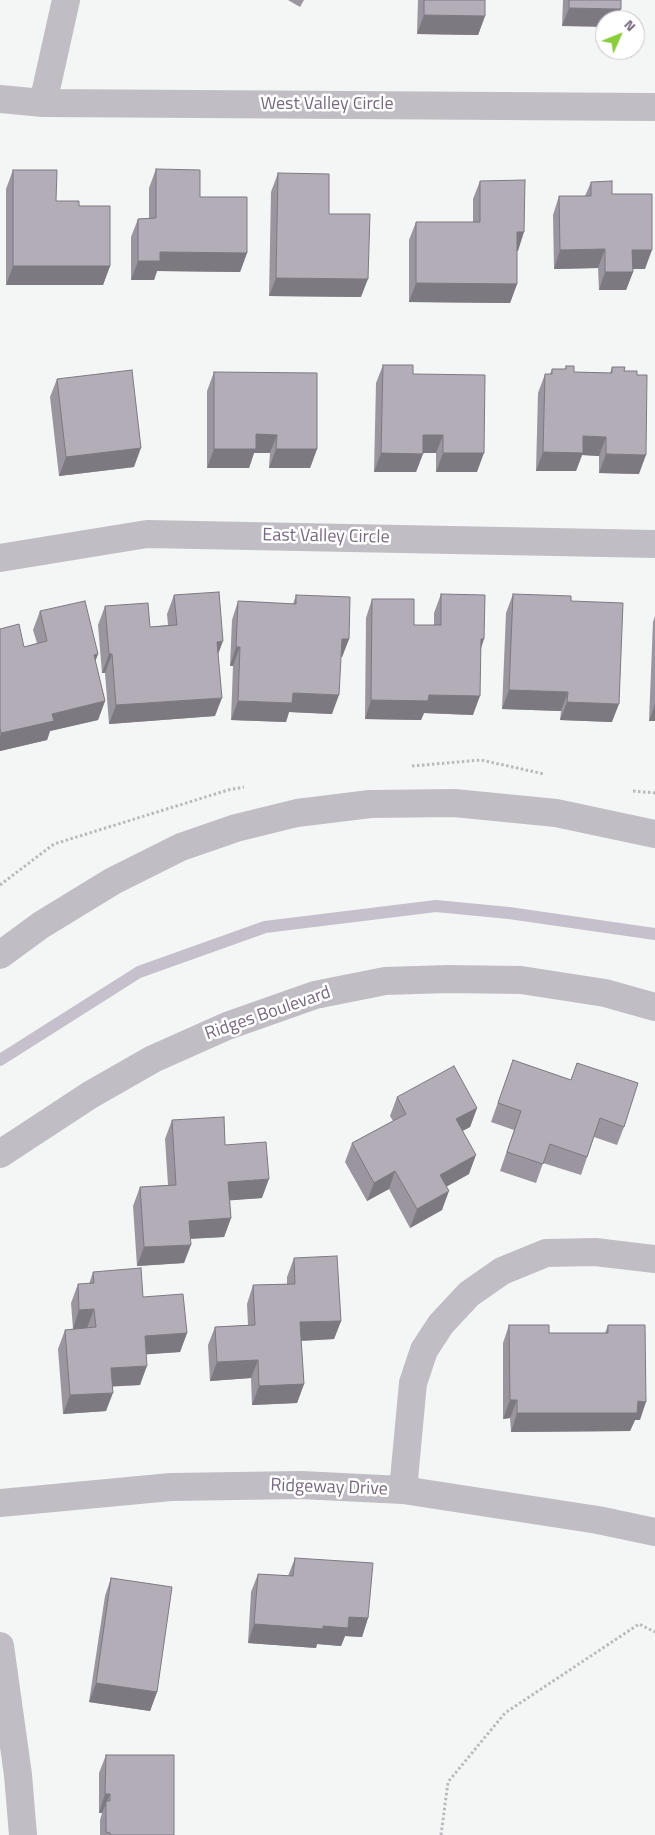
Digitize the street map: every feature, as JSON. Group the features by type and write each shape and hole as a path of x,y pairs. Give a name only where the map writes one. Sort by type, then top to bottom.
{"street":[{"path":"43,103 66,0"},
{"name":"West Valley Circle","path":"0,98 43,103 655,107"},
{"name":"East Valley Circle","path":"0,558 147,534 655,544"},
{"path":"0,955 41,925 113,881 181,847 236,828 297,813 370,804 454,803 556,813 655,834"},
{"name":"Ridges Boulevard","path":"0,1154 90,1095 153,1058 227,1026 316,995 385,982 448,979 521,980 605,993 655,1006"},
{"path":"403,1490 413,1383 424,1350 442,1324 469,1294 502,1271 546,1253 595,1252 655,1259"},
{"name":"Ridgeway Drive","path":"0,1503 171,1487 301,1485 403,1490 598,1520 655,1532"},
{"path":"0,1646 9,1777 23,1835"}],"path":[{"path":"441,1835 448,1782 505,1713 639,1624 655,1632"}],"building":[{"path":"424,0 485,0 485,16 424,15"},
{"path":"569,0 621,0 621,9 569,8"},
{"path":"156,169 200,170 200,197 247,197 247,253 160,252 160,261 138,261 138,219 156,218"},
{"path":"13,170 57,170 56,201 79,201 79,206 110,206 110,266 13,266"},
{"path":"278,173 329,174 329,214 370,214 368,279 276,278"},
{"path":"525,180 524,232 517,232 517,284 416,283 416,222 480,222 480,181"},
{"path":"612,181 612,194 652,194 652,250 632,250 633,272 605,272 605,249 560,250 559,196 591,196 591,182"},
{"path":"383,365 413,365 413,374 485,375 484,453 443,453 443,435 423,435 423,454 381,453"},
{"path":"566,366 574,366 574,372 612,373 612,367 625,367 624,371 637,371 637,375 647,375 646,455 606,454 606,437 583,436 583,453 543,452 545,374 552,374 552,369 566,369"},
{"path":"132,370 141,448 66,457 57,379"},
{"path":"214,372 317,373 317,449 276,449 277,435 256,434 256,449 214,449"},
{"path":"219,592 223,641 217,642 222,698 116,705 112,654 109,654 105,606 148,603 150,627 177,625 174,595"},
{"path":"441,594 485,595 484,639 481,639 480,696 429,695 428,701 371,700 372,599 414,599 414,625 441,625"},
{"path":"513,594 571,596 571,601 623,603 619,704 567,702 568,692 509,690"},
{"path":"296,595 350,597 349,639 342,639 339,695 293,693 292,703 238,701 240,647 236,647 238,601 296,604"},
{"path":"85,601 98,654 94,655 105,701 52,714 54,721 1,733 0,629 19,624 24,647 47,641 40,611"},
{"path":"513,1060 571,1080 577,1063 638,1083 624,1127 600,1118 587,1157 550,1144 543,1164 507,1152 521,1111 498,1103"},
{"path":"454,1066 477,1108 456,1119 476,1155 440,1175 449,1191 417,1209 395,1171 374,1183 352,1143 406,1114 397,1097"},
{"path":"224,1117 225,1145 266,1142 269,1179 228,1182 231,1218 189,1221 191,1245 144,1247 140,1187 176,1185 172,1120"},
{"path":"337,1256 341,1321 300,1322 304,1384 259,1386 258,1360 217,1362 215,1327 255,1325 253,1285 295,1284 294,1258"},
{"path":"141,1268 143,1297 183,1294 187,1333 145,1336 147,1366 111,1368 113,1393 70,1395 65,1330 96,1327 94,1309 79,1310 78,1284 94,1283 93,1272"},
{"path":"509,1325 549,1325 549,1333 608,1333 608,1325 645,1325 646,1402 638,1401 637,1413 517,1413 517,1400 510,1400"},
{"path":"295,1558 373,1563 368,1618 349,1617 348,1628 323,1626 323,1629 254,1624 258,1574 293,1576"},
{"path":"111,1578 172,1587 157,1692 96,1683"},
{"path":"106,1755 174,1755 174,1835 110,1835 110,1833 106,1832 106,1801 110,1801 110,1794 105,1794"}],"waterway":[{"path":"0,1060 139,972 265,927 436,906 509,913 655,934"}]}
